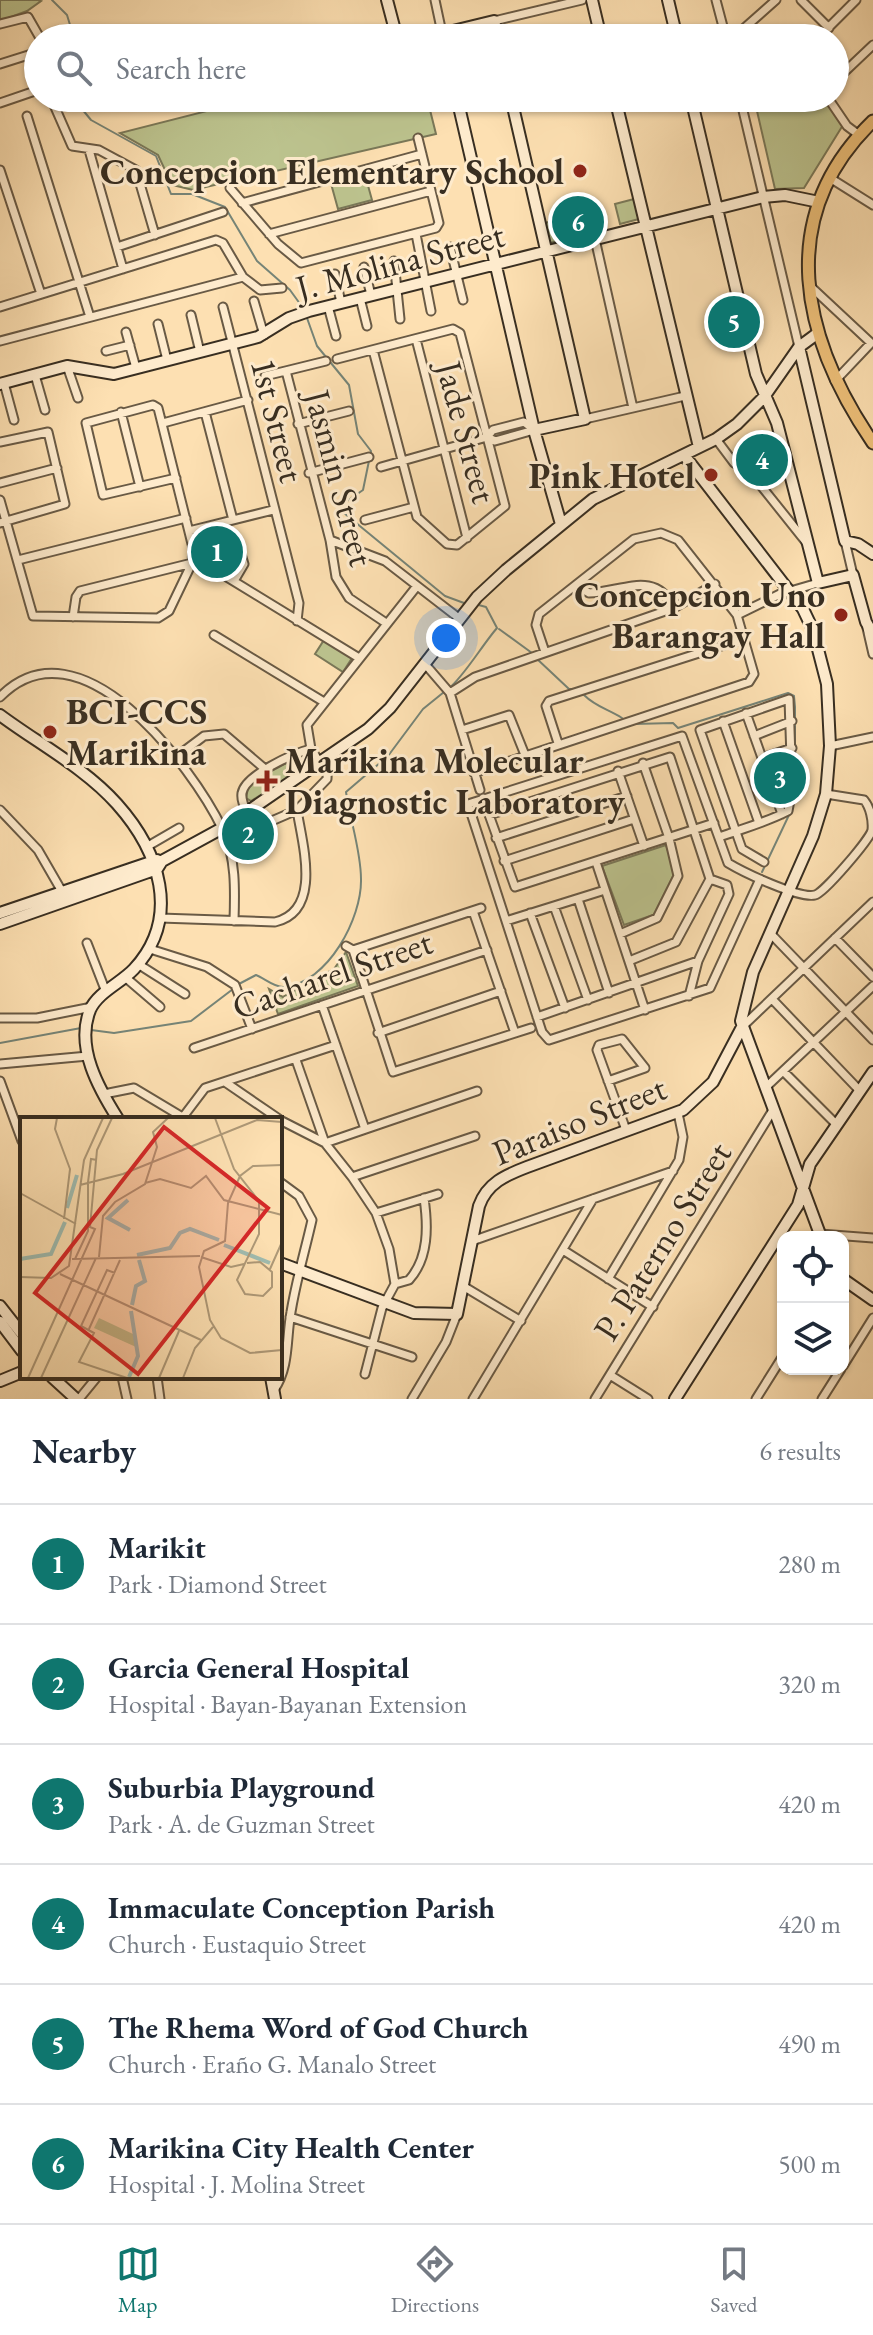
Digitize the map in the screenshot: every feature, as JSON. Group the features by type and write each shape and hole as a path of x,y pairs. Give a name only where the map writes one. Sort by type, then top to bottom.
{"main road":[{"path":"873,121 859,135 830,178 819,202 808,246 807,284 818,333 835,381 873,443"}],"street":[{"path":"387,0 393,24"},
{"path":"435,0 440,24"},
{"path":"484,24 562,2 582,0"},
{"path":"592,0 598,24"},
{"path":"668,0 674,24"},
{"path":"716,0 722,24"},
{"path":"749,24 776,0"},
{"path":"801,0 825,24"},
{"path":"833,24 856,0"},
{"path":"0,24 28,17 32,24"},
{"path":"849,68 873,45"},
{"path":"0,64 24,56"},
{"path":"0,103 24,95"},
{"path":"57,112 70,144 101,151 136,170 155,235"},
{"path":"460,112 534,430 561,524"},
{"path":"514,112 585,419"},
{"path":"618,112 699,447"},
{"path":"694,112 764,397 777,423 818,583"},
{"path":"743,112 873,654"},
{"path":"838,112 847,126 859,135"},
{"path":"27,116 90,317"},
{"path":"230,188 269,234 301,263 416,234 438,226 418,138"},
{"path":"89,150 123,269"},
{"path":"242,203 422,154"},
{"path":"0,170 41,294"},
{"path":"830,178 873,205"},
{"path":"269,234 431,191"},
{"name":"J. Molina Street","path":"2,384 67,366 106,375 136,368 264,335 289,318 328,306 763,197 785,195 819,202"},
{"path":"117,247 223,212"},
{"path":"416,234 431,311"},
{"path":"595,239 633,408"},
{"path":"0,307 220,240 243,277 260,290 282,288"},
{"path":"450,247 463,300"},
{"path":"394,261 400,319"},
{"path":"364,267 367,326"},
{"path":"335,274 341,303"},
{"path":"0,341 243,277"},
{"path":"807,284 871,343 835,381"},
{"path":"254,301 264,335"},
{"path":"328,306 336,336"},
{"name":"1st Street","path":"223,307 299,603 297,621"},
{"path":"191,315 200,352"},
{"path":"158,324 167,360"},
{"path":"337,359 416,339 457,330 505,506 457,545 447,544 422,523 414,507 373,350"},
{"path":"126,332 136,368"},
{"path":"0,924 65,896 157,863 222,828 324,760 375,723 473,602 561,524 603,493 716,439 764,397 799,347 818,333"},
{"name":"Jade Street","path":"416,339 467,538"},
{"path":"106,351 130,345"},
{"path":"265,376 326,361"},
{"path":"67,366 78,398"},
{"name":"Jasmin Street","path":"286,371 309,473 342,589 386,623"},
{"path":"35,375 45,410"},
{"path":"2,384 14,420"},
{"path":"534,430 685,396"},
{"path":"163,423 248,400"},
{"path":"0,500 3,522 18,560 33,616 165,616 192,563 189,531 163,423 155,405 86,423 101,492 105,495 176,478"},
{"path":"298,424 349,411"},
{"path":"121,412 140,487"},
{"path":"205,412 233,520"},
{"path":"381,467 487,437 493,430 524,422 534,430"},
{"path":"0,442 46,431 64,506 3,522"},
{"path":"716,439 734,463 750,472 807,543"},
{"path":"684,455 791,590 808,619 827,684 830,746 826,794 818,824 750,981 742,1027 818,1231"},
{"path":"309,473 369,457"},
{"path":"0,483 57,468"},
{"path":"365,520 414,507"},
{"path":"189,531 273,510"},
{"path":"18,560 186,518"},
{"path":"474,773 749,682 754,674 737,615 678,540 661,533 634,539 536,619 545,652"},
{"path":"330,540 385,561 460,619"},
{"path":"845,541 858,544 873,554"},
{"path":"234,581 244,564 238,544"},
{"path":"73,617 80,591 192,563 234,581 359,658"},
{"path":"737,615 791,590 853,575"},
{"path":"576,585 589,593 649,584 666,595 674,608"},
{"path":"448,690 475,677 674,608 715,584"},
{"path":"311,749 265,769 245,785 241,795 247,812 267,823 297,810 327,779 324,760 311,749 307,725 417,586"},
{"path":"866,622 873,634"},
{"path":"214,635 324,702"},
{"path":"558,743 546,706 549,701 743,639"},
{"path":"425,664 448,690 515,887 714,823"},
{"path":"0,697 14,684 39,674 78,676 118,701 176,757 222,828 234,872 234,921"},
{"path":"719,837 735,832 759,823 788,811 792,789 789,699 700,732 735,832 745,852 764,862"},
{"path":"746,713 782,814"},
{"path":"0,715 107,794 148,846 157,863 160,918 150,949 92,1007 85,1030 88,1056 117,1117"},
{"path":"462,730 510,716 525,755"},
{"path":"723,721 759,823"},
{"path":"754,736 792,721"},
{"path":"176,757 204,736 222,733 265,769"},
{"path":"760,879 713,983 689,996 546,1039 468,804 481,794 678,735 686,739 728,863 790,890 818,894 871,834 869,807 864,800 826,794"},
{"path":"830,746 873,737"},
{"path":"762,758 792,748"},
{"path":"489,815 618,771 670,757 710,879 676,942 629,961"},
{"path":"620,934 654,921 663,911 678,876 669,838 643,763"},
{"path":"618,771 644,846"},
{"path":"496,838 627,796"},
{"path":"0,810 38,850 65,896"},
{"path":"160,918 280,921 301,903 306,879 297,810"},
{"path":"504,861 634,819"},
{"path":"148,846 179,828"},
{"path":"596,862 645,1010"},
{"path":"689,996 698,961 729,894 727,885 710,879"},
{"path":"506,921 605,890"},
{"path":"0,913 65,896"},
{"path":"578,899 609,993"},
{"name":"Paraiso Street","path":"412,1399 446,1342 457,1314 481,1200 495,1182 626,1130 678,1113 709,1088 742,1027 873,902"},
{"path":"554,906 588,1000"},
{"path":"866,908 873,915"},
{"path":"515,1033 487,950 477,909 349,948 393,1072 531,1028"},
{"path":"530,913 565,1008"},
{"path":"770,933 873,1040"},
{"path":"835,938 873,977"},
{"path":"87,943 106,992"},
{"path":"150,949 207,967 237,987 252,1029"},
{"name":"Cacharel Street","path":"194,1048 487,950"},
{"path":"537,1017 698,961"},
{"path":"138,964 185,994"},
{"path":"125,977 160,1007"},
{"path":"765,1088 873,986"},
{"path":"378,1033 501,991"},
{"path":"772,999 860,1091"},
{"path":"322,1005 365,1129"},
{"path":"0,1018 37,1018 92,1007"},
{"path":"608,1081 645,1068 622,1039 597,1047 608,1081 626,1130"},
{"path":"186,1117 201,1090 336,1045"},
{"path":"0,1064 88,1056"},
{"path":"296,1060 325,1143 376,1213 392,1259 395,1284 384,1303 365,1374"},
{"path":"783,1071 836,1124"},
{"path":"675,1399 798,1205 807,1169 873,1072"},
{"path":"0,1081 20,1136"},
{"path":"225,1082 277,1117"},
{"path":"104,1094 131,1087 183,1117"},
{"path":"282,1120 325,1143 477,1091"},
{"name":"P. Paterno Street","path":"595,1399 773,1110"},
{"path":"608,1279 673,1171 683,1145 678,1113"},
{"path":"352,1177 475,1136"},
{"path":"472,1241 673,1171"},
{"path":"282,1183 299,1196 312,1220 290,1317 282,1372"},
{"path":"376,1213 438,1194"},
{"path":"395,1284 409,1280 424,1252 427,1222 424,1198"},
{"path":"473,1399 593,1199"},
{"path":"849,1237 873,1238"},
{"path":"563,1250 653,1307"},
{"path":"282,1264 421,1314 457,1314"},
{"path":"849,1283 873,1300"},
{"path":"463,1286 521,1321"},
{"path":"0,1306 20,1331"},
{"path":"290,1317 412,1357"},
{"path":"849,1356 873,1318"},
{"path":"0,1322 20,1348"},
{"path":"756,1399 777,1366"},
{"path":"0,1381 20,1373"},
{"path":"610,1375 648,1399"},
{"path":"822,1399 837,1375"},
{"path":"54,1379 78,1399 95,1379"},
{"path":"122,1379 127,1399"},
{"path":"157,1379 160,1399"}],"green space":[{"path":"0,0 41,1 27,11 0,21"},
{"path":"203,112 430,112 436,134 193,190 172,185 158,155 120,133"},
{"path":"757,112 835,112 843,125 804,188 775,189"},
{"path":"364,171 372,200 338,209 330,180"},
{"path":"634,199 639,219 620,224 615,204"},
{"path":"564,218 569,238 550,243 545,223"},
{"path":"212,526 216,544 222,548 236,544 241,564 235,575 198,557 191,532"},
{"path":"324,640 352,658 343,672 315,654"},
{"path":"790,751 789,796 784,812 763,758"},
{"path":"307,752 314,762 251,801 246,798 249,783"},
{"path":"666,845 675,873 656,914 624,925 602,866"},
{"path":"346,952 358,986 278,1014 269,989 283,997 334,969"}],"waterway":[{"path":"52,0 67,15 70,24"},
{"path":"84,112 91,120 156,156 171,194 192,194 225,207 257,261 290,290 303,308"},
{"path":"307,318 317,346 349,385 358,434 371,451 363,490 340,506 344,513 445,596 464,603"},
{"path":"449,688 497,628 486,607 475,604"},
{"path":"499,629 532,653"},
{"path":"536,658 569,689 577,689"},
{"path":"237,985 256,975 281,987 300,983 315,974 339,946 356,912 361,879 346,792 388,756 423,709 444,692"},
{"path":"634,724 673,723 678,728 788,693 794,696 795,707 795,785"},
{"path":"584,695 622,718"},
{"path":"762,872 789,815"},
{"path":"91,1030 114,1033 191,1021 233,989"},
{"path":"0,1043 81,1028"}],"place":[{"name":"Concepcion Elementary School","path":"580,171"},
{"name":"Marikina City Health Center","path":"578,222"},
{"name":"The Rhema Word of God Church","path":"734,322"},
{"name":"Immaculate Conception Parish","path":"762,460"},
{"name":"Pink Hotel","path":"711,475"},
{"name":"Marikit","path":"217,552"},
{"name":"Concepcion Uno Barangay Hall","path":"841,615"},
{"name":"BCI-CCS Marikina","path":"50,732"},
{"name":"Suburbia Playground","path":"780,778"},
{"name":"Marikina Molecular Diagnostic Laboratory","path":"267,781"},
{"name":"Garcia General Hospital","path":"248,834"}]}
